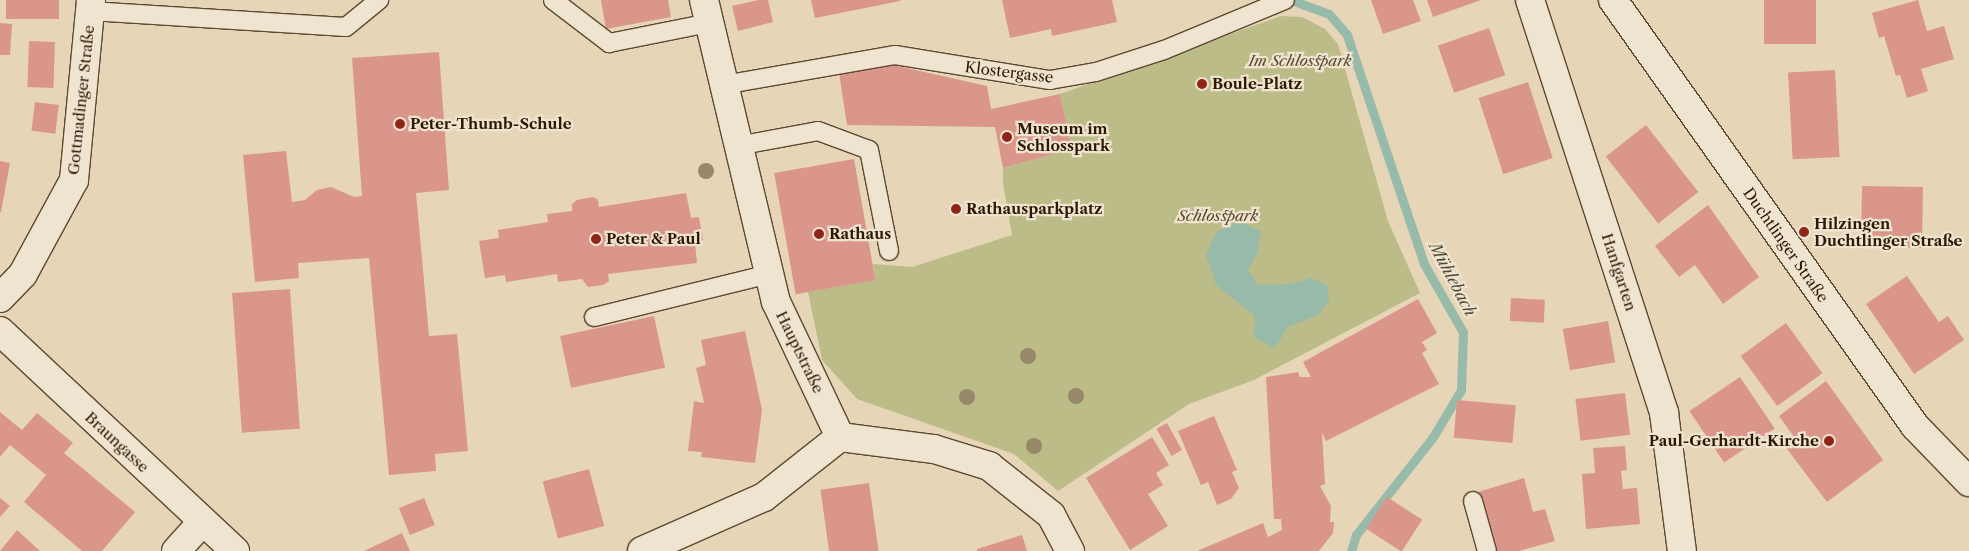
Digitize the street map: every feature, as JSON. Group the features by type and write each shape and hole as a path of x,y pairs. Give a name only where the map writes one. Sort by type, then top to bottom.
{"street":[{"name":"Hanfgarten","path":"1530,0 1664,413 1682,551"},
{"name":"Duchtlinger Straße","path":"1613,0 1915,426 1969,482"},
{"name":"Gottmadinger Straße","path":"0,298 24,274 74,180 91,6"},
{"name":"Hauptstraße","path":"706,11 776,302 840,437"},
{"name":"Braungasse","path":"0,331 235,551"},
{"path":"647,550 764,497 840,437 934,449 988,466 1051,515 1070,551"},
{"path":"176,551 202,522"}],"lane":[{"path":"91,6 346,27 379,0"},
{"path":"553,0 609,43 706,11"},
{"name":"Klostergasse","path":"723,85 896,55 1050,80 1113,66 1217,30 1278,3"},
{"path":"737,146 818,130 869,150 889,251"},
{"path":"594,317 769,274"},
{"path":"1473,501 1487,551"}],"green space":[{"name":"Schlosspark","path":"1281,16 1302,17 1325,29 1338,44 1388,221 1420,293 1254,380 1189,404 1058,491 1014,454 857,399 822,360 808,292 875,280 873,264 912,267 1012,235 1003,183 1003,168 1072,149 1060,94"}],"shaded area":[{"path":"1240,222 1261,231 1258,252 1248,270 1258,285 1290,284 1312,278 1328,286 1329,300 1318,315 1288,327 1275,348 1254,337 1255,316 1216,285 1206,256 1216,232"}],"building":[{"path":"6,0 59,0 59,19 6,19"},
{"path":"601,0 668,0 671,17 606,29"},
{"path":"758,0 768,0 773,22 738,31 732,6"},
{"path":"811,0 900,0 900,1 815,18"},
{"path":"1002,0 1112,0 1117,22 1052,36 1051,29 1010,38"},
{"path":"1371,0 1413,0 1421,21 1383,34"},
{"path":"1427,0 1481,0 1433,17"},
{"path":"1764,0 1816,0 1816,44 1764,44"},
{"path":"1918,0 1927,31 1944,26 1954,59 1921,69 1928,91 1907,98 1900,75 1896,76 1884,36 1879,38 1872,13"},
{"path":"0,23 12,24 10,55 0,55"},
{"path":"1489,28 1505,75 1454,93 1438,46"},
{"path":"29,41 55,42 53,88 27,87"},
{"path":"439,52 449,190 416,193 429,336 457,334 468,451 435,454 436,471 389,475 369,258 298,263 299,278 255,282 243,155 286,151 292,202 305,200 317,190 331,187 354,197 362,196 352,58"},
{"path":"893,65 987,86 991,109 1060,94 1072,149 1003,168 995,127 847,125 839,73"},
{"path":"1835,70 1840,157 1793,159 1788,72"},
{"path":"1528,82 1553,158 1503,174 1479,98"},
{"path":"35,102 59,105 55,134 31,131"},
{"path":"1646,125 1698,192 1658,223 1606,156"},
{"path":"854,159 875,280 796,294 774,173"},
{"path":"0,161 10,163 1,212 0,212"},
{"path":"1862,186 1923,187 1922,248 1861,247"},
{"name":"Peter & Paul","path":"686,193 691,218 699,217 703,240 695,242 697,263 608,274 609,281 603,285 588,287 582,279 558,282 557,274 506,282 505,275 485,278 479,241 499,238 498,230 548,222 547,214 572,211 572,204 577,200 593,197 598,200 599,207"},
{"path":"1708,205 1759,277 1723,304 1695,265 1679,277 1655,246"},
{"path":"1907,276 1939,322 1948,316 1964,340 1914,374 1866,304"},
{"path":"290,289 300,429 242,433 232,293"},
{"path":"1511,298 1545,300 1544,323 1510,321"},
{"path":"1418,299 1437,333 1422,342 1427,350 1422,353 1439,384 1326,441 1322,433 1325,484 1320,486 1331,506 1330,522 1334,522 1333,533 1319,551 1197,551 1263,523 1268,537 1282,530 1281,519 1274,519 1266,377 1298,372 1300,377 1311,377 1303,362"},
{"path":"654,316 665,368 571,388 560,336"},
{"path":"1608,321 1615,362 1570,370 1563,329"},
{"path":"1786,323 1822,373 1777,406 1741,356"},
{"path":"745,331 762,410 755,463 701,457 702,452 688,451 694,401 704,403 696,368 706,365 701,340"},
{"path":"1740,377 1775,428 1724,463 1689,411"},
{"name":"Paul-Gerhardt-Kirche","path":"1826,381 1883,460 1827,502 1784,445 1794,437 1779,416"},
{"path":"1625,393 1630,435 1580,441 1575,399"},
{"path":"1457,400 1516,405 1512,443 1454,438"},
{"path":"0,412 22,430 37,413 73,443 64,453 135,512 102,551 82,551 24,502 46,475 10,445 0,457"},
{"path":"1214,416 1237,470 1232,472 1239,488 1231,499 1217,505 1208,482 1201,485 1178,431"},
{"path":"1167,423 1182,450 1172,456 1157,429"},
{"path":"1152,437 1169,465 1156,473 1163,485 1148,494 1168,526 1130,550 1086,478"},
{"path":"1625,446 1627,470 1621,471 1623,489 1637,488 1640,524 1586,529 1582,474 1595,473 1593,448"},
{"path":"589,469 604,526 558,538 543,481"},
{"path":"1524,478 1533,512 1545,509 1555,541 1519,551 1495,551 1478,492"},
{"path":"869,483 879,551 829,551 820,490"},
{"path":"1387,497 1422,520 1402,551 1366,529"},
{"path":"0,498 10,506 0,517"},
{"path":"424,498 435,525 410,535 399,508"},
{"path":"17,530 40,551 0,551"},
{"path":"402,533 410,551 364,551"},
{"path":"1022,535 1027,551 977,551 977,549"}],"waterway":[{"name":"Mühlebach","path":"1291,0 1329,14 1347,35 1424,264 1463,332 1461,390 1433,437 1356,535 1351,551"}],"place":[{"name":"Boule-Platz","path":"1202,84"},
{"name":"Peter-Thumb-Schule","path":"400,124"},
{"name":"Museum im Schlosspark","path":"1007,137"},
{"name":"Rathausparkplatz","path":"956,209"},
{"name":"Hilzingen Duchtlinger Straße","path":"1804,232"},
{"name":"Rathaus","path":"819,234"},
{"name":"Peter & Paul","path":"596,239"},
{"name":"Paul-Gerhardt-Kirche","path":"1829,441"}],"park label":[{"name":"Im Schlosspark","path":"1300,61"}]}
